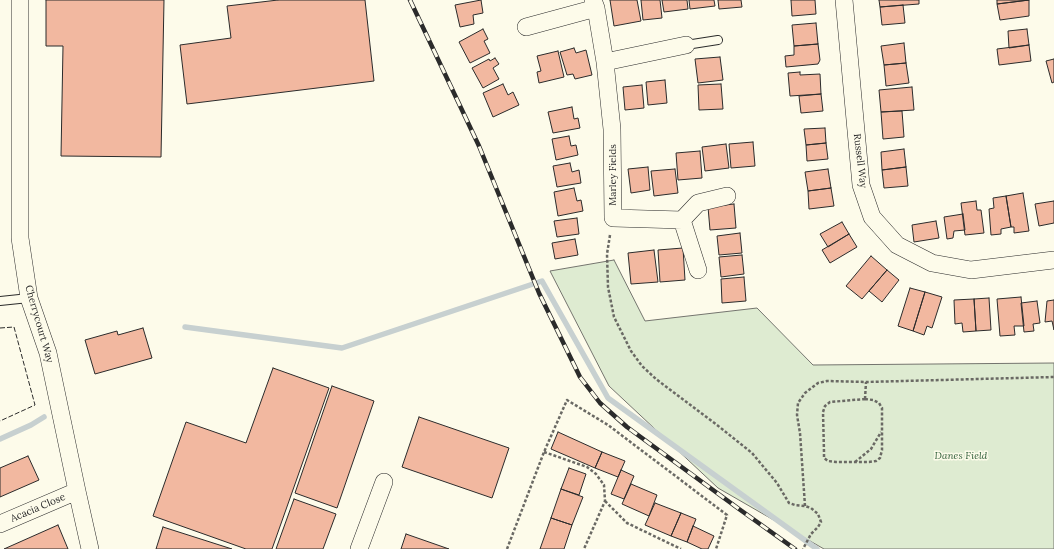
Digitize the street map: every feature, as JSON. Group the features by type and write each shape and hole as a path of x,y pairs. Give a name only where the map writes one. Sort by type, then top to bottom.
{"street":[{"name":"Cherrycourt Way","path":"20,0 20,238 29,298 48,354 76,492 90,549"},
{"name":"Russell Way","path":"844,0 861,185 872,217 897,245 932,264 971,270 1054,260"},
{"name":"Marley Fields","path":"526,27 594,4 605,62 612,129 613,218 682,220"},
{"path":"605,62 686,46"},
{"path":"698,270 682,220 698,202 727,196"},
{"path":"359,549 384,482"},
{"name":"Acacia Close","path":"0,524 76,492"}],"lane":[{"path":"686,46 718,40"},
{"path":"0,301 29,298"}],"path":[{"path":"613,218 607,254 608,287 614,317 631,352 642,366 656,379 752,454 777,483 789,503 795,506 805,506 811,508 818,514 820,522 818,527 803,549"},
{"path":"805,506 798,403 805,393 818,383 827,381 866,382 1054,377"},
{"path":"865,399 866,382"},
{"path":"865,399 873,400 879,403 882,408 883,430 880,458 876,461 828,461 824,458 824,412 826,406 830,402 865,399"},
{"path":"507,549 544,452 567,400 608,425 726,515 716,549"},
{"path":"855,462 871,449 883,430"},
{"path":"544,452 586,467 596,474 604,485 605,501 584,549"},
{"path":"605,501 627,523 681,549"}],"green space":[{"name":"Danes Field","path":"614,260 645,321 757,308 813,365 1054,363 1054,549 824,549 718,488 609,386 550,271"}],"building":[{"path":"46,0 164,0 161,157 61,156 63,46 46,46"},
{"path":"278,0 365,0 374,81 187,104 180,45 231,38 227,6"},
{"path":"481,0 483,13 473,15 474,24 460,27 455,5"},
{"path":"610,0 637,0 641,21 614,26"},
{"path":"641,0 660,0 662,18 643,20"},
{"path":"662,0 687,0 688,9 664,12"},
{"path":"689,0 714,0 715,6 690,9"},
{"path":"718,0 741,0 742,7 719,9"},
{"path":"791,0 815,0 816,14 792,16"},
{"path":"879,0 919,0 919,4 880,7"},
{"path":"997,0 1029,0 997,4"},
{"path":"1029,0 1029,16 1000,20 997,4"},
{"path":"903,5 905,23 882,25 880,7"},
{"path":"816,23 818,44 794,46 792,25"},
{"path":"483,29 488,39 484,41 490,53 470,63 459,42"},
{"path":"1027,29 1029,45 1009,48 1008,31"},
{"path":"904,43 906,63 884,65 881,46"},
{"path":"818,44 820,60 818,64 786,67 785,56 794,55 794,46"},
{"path":"1029,45 1031,61 999,65 997,49"},
{"path":"574,48 576,53 586,50 592,75 575,79 573,74 567,75 560,52"},
{"path":"558,51 564,77 539,83 537,72 541,71 537,56"},
{"path":"720,57 723,80 698,83 695,59"},
{"path":"495,58 499,64 493,68 499,79 483,88 472,68 489,59 490,61"},
{"path":"1054,59 1054,82 1052,83 1046,61"},
{"path":"906,63 909,83 886,86 884,65"},
{"path":"800,72 800,75 820,74 821,94 790,96 788,73"},
{"path":"665,80 667,103 648,105 646,82"},
{"path":"503,84 508,95 513,92 519,105 493,117 483,93"},
{"path":"721,84 723,109 699,110 698,85"},
{"path":"642,85 644,108 625,110 623,87"},
{"path":"912,87 914,110 881,112 879,90"},
{"path":"821,94 823,111 801,113 799,96"},
{"path":"572,107 574,119 578,118 580,128 553,133 548,112"},
{"path":"902,111 904,137 883,139 881,112"},
{"path":"825,128 826,143 806,145 804,129"},
{"path":"569,136 571,146 576,145 578,155 556,160 552,139"},
{"path":"753,142 755,166 731,168 729,144"},
{"path":"826,143 828,159 807,161 806,145"},
{"path":"726,144 729,168 705,171 702,147"},
{"path":"904,149 906,167 882,170 881,152"},
{"path":"700,151 702,178 678,180 676,153"},
{"path":"570,163 572,172 579,170 581,183 557,187 553,166"},
{"path":"648,167 650,190 631,193 628,169"},
{"path":"906,167 908,186 884,188 882,170"},
{"path":"675,169 678,193 654,196 651,171"},
{"path":"828,169 831,188 808,191 805,172"},
{"path":"574,188 577,201 581,200 583,211 558,216 554,192"},
{"path":"831,188 834,206 809,209 808,191"},
{"path":"1023,193 1029,231 1014,233 1014,227 1011,227 1006,196"},
{"path":"1006,196 1011,227 1001,229 1001,234 991,235 989,209 994,208 993,198"},
{"path":"976,201 977,210 981,210 984,233 965,235 961,203"},
{"path":"1054,201 1054,223 1039,226 1035,204"},
{"path":"734,204 736,228 710,230 708,207"},
{"path":"963,214 965,230 954,231 953,238 947,239 944,217"},
{"path":"577,218 579,234 557,237 554,221"},
{"path":"936,221 939,238 914,242 912,225"},
{"path":"842,222 849,234 828,247 820,234"},
{"path":"740,233 742,253 719,255 717,236"},
{"path":"849,234 857,247 830,263 822,250"},
{"path":"575,239 578,255 555,259 552,243"},
{"path":"683,248 685,280 660,282 658,250"},
{"path":"654,250 658,282 631,284 628,253"},
{"path":"742,255 744,274 721,277 719,257"},
{"path":"871,256 887,270 862,299 846,286"},
{"path":"887,270 899,280 882,302 869,291"},
{"path":"744,277 746,301 722,303 721,279"},
{"path":"910,288 925,292 913,331 898,326"},
{"path":"925,292 942,297 932,328 927,326 924,335 913,331"},
{"path":"1021,297 1024,326 1014,326 1015,335 1000,336 997,299"},
{"path":"989,298 991,330 976,331 974,299"},
{"path":"974,299 976,331 963,332 962,323 955,324 954,300"},
{"path":"1054,300 1054,330 1052,321 1045,322 1047,301"},
{"path":"1037,301 1040,323 1033,324 1034,331 1024,332 1021,303"},
{"path":"143,328 152,358 95,374 85,340 117,331 118,335"},
{"path":"273,368 329,388 272,549 246,549 153,516 186,422 246,443"},
{"path":"332,386 374,401 337,508 295,493"},
{"path":"419,417 509,448 492,498 402,467"},
{"path":"558,432 602,452 595,468 551,449"},
{"path":"602,452 625,461 618,477 595,468"},
{"path":"28,456 39,480 0,497 0,468"},
{"path":"569,468 586,474 579,495 561,489"},
{"path":"621,470 634,476 624,499 611,494"},
{"path":"631,484 657,495 649,516 622,504"},
{"path":"561,489 583,497 572,525 551,518"},
{"path":"294,499 336,514 323,549 276,549"},
{"path":"655,503 681,513 671,536 645,525"},
{"path":"681,513 696,519 687,542 671,536"},
{"path":"551,518 572,525 564,549 540,549"},
{"path":"58,525 68,549 4,549"},
{"path":"693,526 714,536 708,549 702,549 687,542"},
{"path":"163,527 232,549 156,549"},
{"path":"406,534 449,549 401,549"}],"waterway":[{"path":"185,327 342,348 542,281 608,398 817,549"},
{"path":"0,439 31,425 44,417"}],"railway":[{"path":"410,0 479,146 539,293 580,377 600,403 627,427 795,549"}],"fence":[{"path":"0,328 14,327 35,405 0,421"}]}
